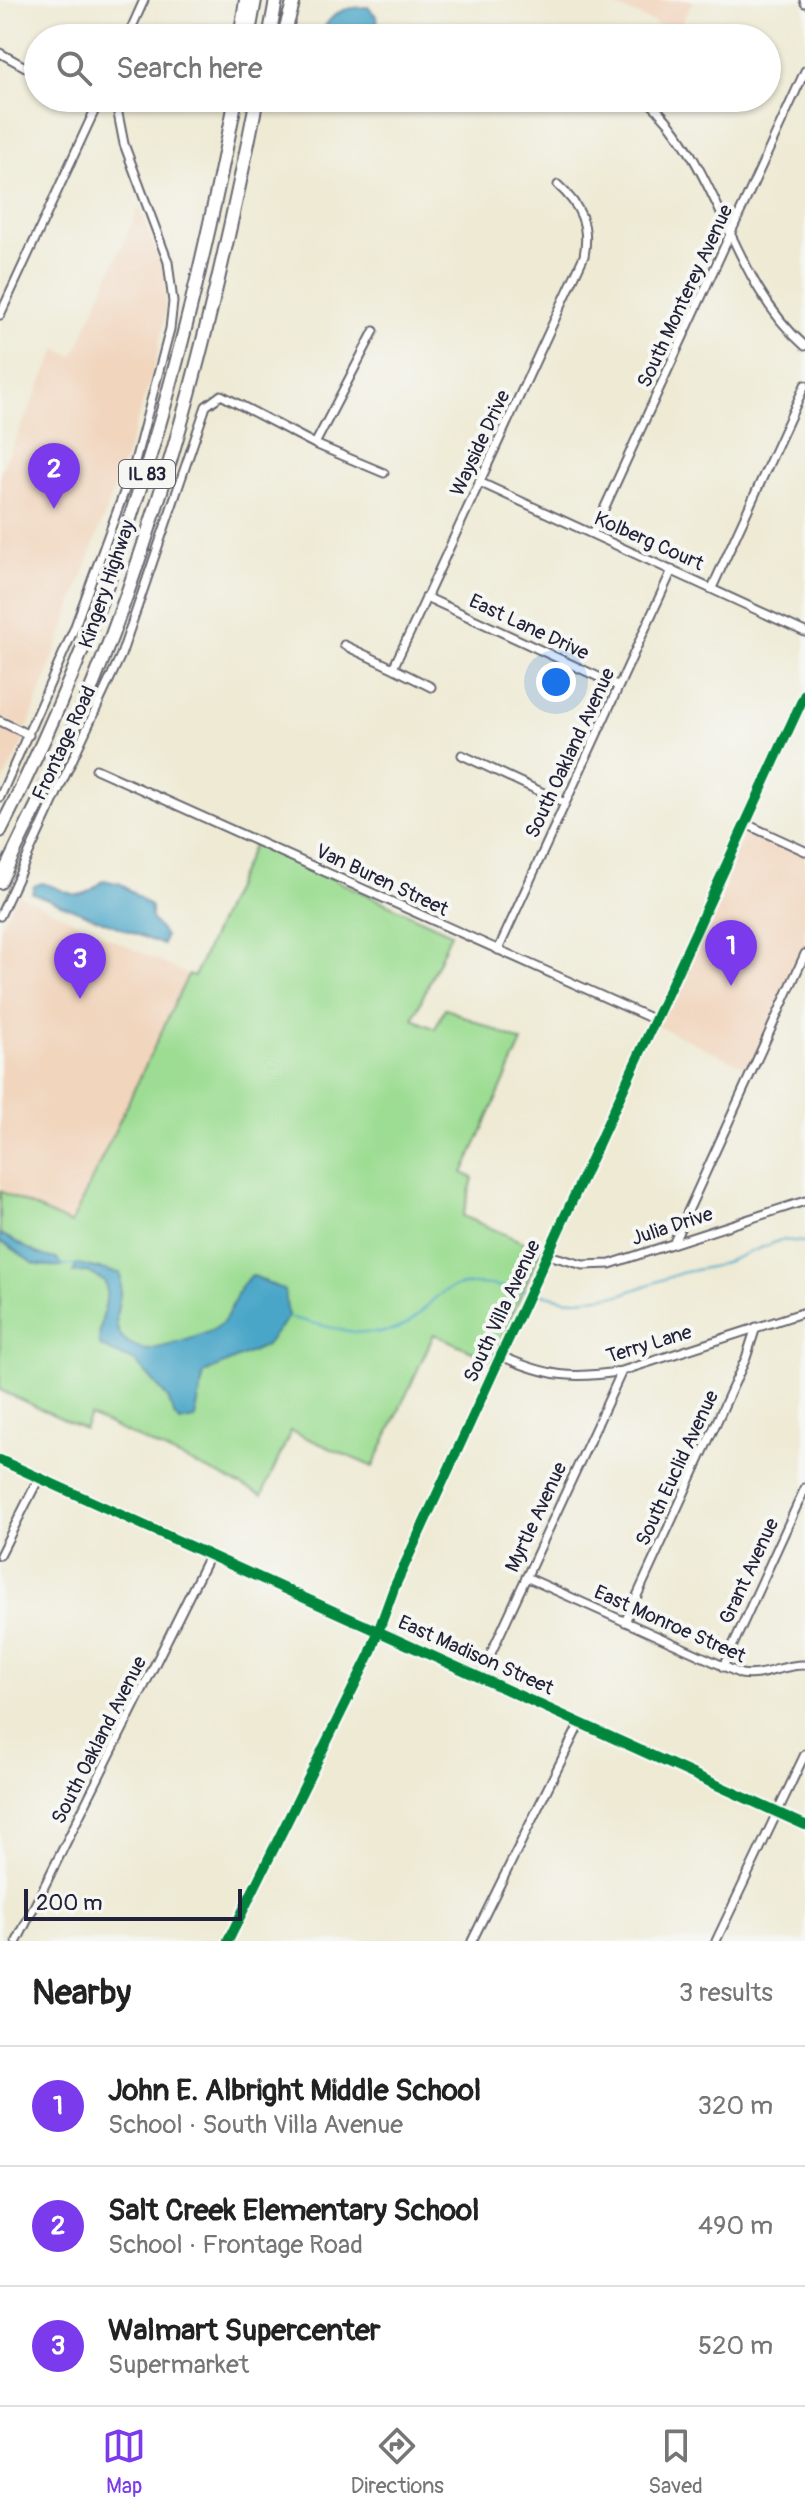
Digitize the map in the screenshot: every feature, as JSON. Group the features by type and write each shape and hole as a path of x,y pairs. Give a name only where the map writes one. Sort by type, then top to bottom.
{"highway":[{"path":"242,24 246,0"},
{"path":"251,24 255,0"},
{"path":"272,24 276,0"},
{"path":"287,24 294,0"},
{"name":"Kingery Highway","path":"0,831 36,760 84,650 147,476 193,303 233,112"},
{"name":"Kingery Highway","path":"0,882 94,682 116,623 191,394 235,209 254,112"},
{"path":"235,209 260,112"}],"street":[{"path":"133,24 144,0"},
{"path":"0,53 24,66"},
{"name":"South Monterey Avenue","path":"593,533 805,71"},
{"path":"0,315 90,112"},
{"name":"Frontage Road","path":"0,797 74,629 134,465 170,329 173,302 168,262 124,144 117,112"},
{"path":"657,112 682,141 769,308 805,346"},
{"name":"Wayside Drive","path":"393,668 584,256 586,234 578,203 558,185"},
{"path":"315,444 374,331"},
{"path":"712,588 805,385"},
{"name":"Frontage Road","path":"0,916 121,655 206,406 221,395 315,444 384,473"},
{"name":"Kolberg Court","path":"479,482 805,632"},
{"name":"South Oakland Avenue","path":"498,950 672,570"},
{"name":"East Lane Drive","path":"426,597 618,686"},
{"path":"344,645 431,687"},
{"name":"South Villa Avenue","path":"228,1941 370,1654 394,1588 805,694"},
{"path":"0,721 29,735"},
{"path":"462,755 565,803"},
{"name":"Van Buren Street","path":"96,769 655,1020"},
{"path":"746,824 805,851"},
{"path":"674,1242 805,954"},
{"name":"Julia Drive","path":"548,1255 583,1265 610,1264 805,1201"},
{"name":"Terry Lane","path":"501,1356 556,1376 622,1371 805,1312"},
{"name":"South Euclid Avenue","path":"625,1622 746,1358 756,1327"},
{"name":"Myrtle Avenue","path":"480,1677 622,1371"},
{"name":"East Madison Street","path":"0,1460 805,1825"},
{"path":"0,1555 39,1478"},
{"name":"Grant Avenue","path":"723,1667 805,1488"},
{"name":"South Oakland Avenue","path":"17,1941 210,1554"},
{"name":"East Monroe Street","path":"526,1577 723,1667 747,1675 805,1665"},
{"path":"472,1941 580,1723"},
{"path":"716,1941 805,1754"}],"shaded area":[{"path":"602,0 693,0 681,24 657,24"},
{"path":"139,206 166,276 166,312 154,368 123,464 27,730 0,718 0,473 57,349 74,356"},
{"path":"0,724 26,736 0,788"},
{"path":"748,827 805,854 805,947 750,1069 656,1025"},
{"path":"17,894 188,975 71,1225 0,1191 0,927"}],"green space":[{"path":"254,843 451,933 413,1019 435,1029 445,1008 522,1042 463,1173 473,1178 463,1216 541,1250 492,1360 434,1334 373,1467 291,1431 262,1495 90,1416 84,1429 0,1390 0,1191 71,1224 188,975 194,977"}],"water":[{"path":"368,7 377,17 378,24 327,24 339,12"},
{"path":"104,880 121,884 151,907 151,918 165,936 163,945 32,893 34,886 42,883 73,894 86,893"},
{"path":"0,1234 35,1252 57,1259 62,1266 32,1263 0,1242"},
{"path":"77,1264 120,1273 117,1327 121,1336 131,1344 146,1350 187,1340 217,1327 252,1275 285,1291 288,1317 265,1346 204,1373 195,1419 180,1422 168,1398 136,1362 101,1347 99,1340 106,1300 105,1282 88,1272 73,1273"}],"waterway":[{"path":"534,1292 567,1300 620,1295 681,1273 715,1266 781,1240 805,1242"},
{"path":"59,1264 77,1266"},
{"path":"288,1317 340,1330 380,1332 404,1325 443,1292 454,1287 478,1284 528,1291"}],"cycle path":[{"path":"228,1941 370,1654 394,1588 805,694"},
{"path":"0,1460 805,1825"}],"place":[{"name":"Salt Creek Elementary School","path":"54,509"},
{"name":"John E. Albright Middle School","path":"731,986"},
{"name":"Walmart Supercenter","path":"80,999"}]}
